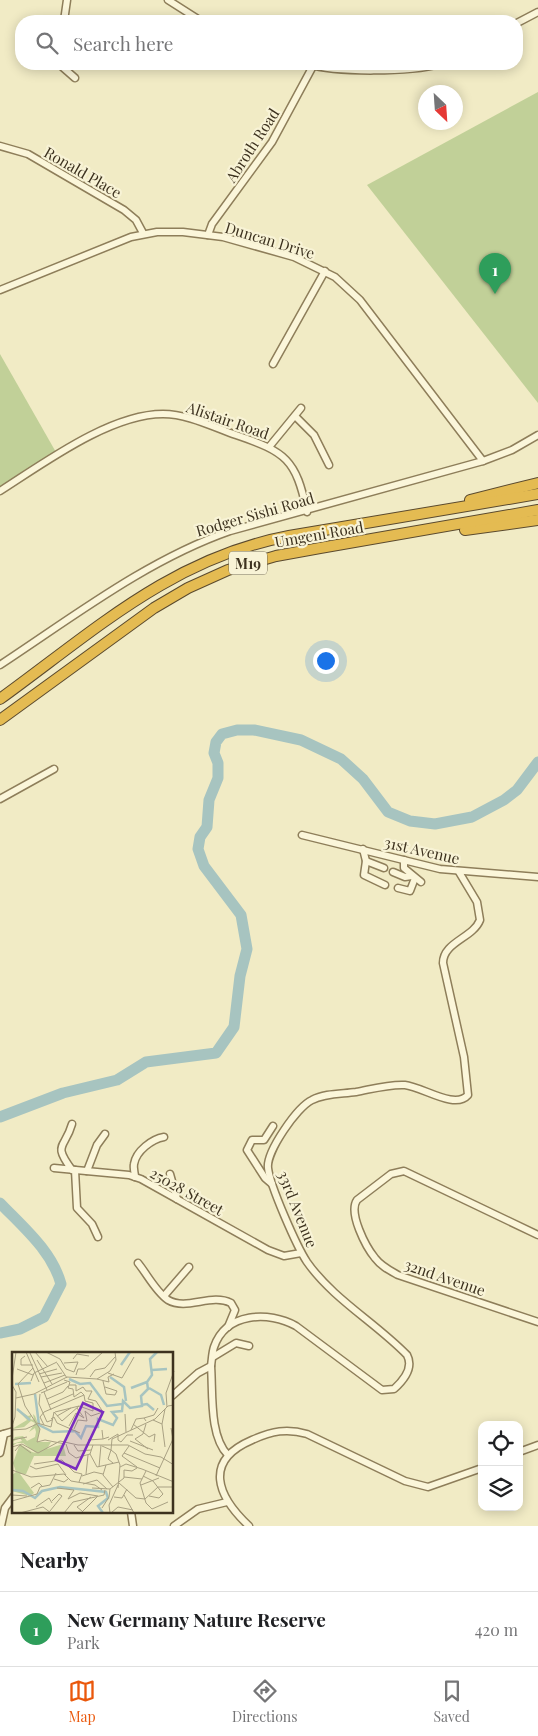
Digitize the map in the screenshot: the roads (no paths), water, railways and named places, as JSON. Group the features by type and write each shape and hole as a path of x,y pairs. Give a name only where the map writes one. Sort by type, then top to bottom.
{"highway":[{"path":"354,526 538,483"},
{"name":"Umgeni Road","path":"0,699 147,592 184,570 217,556 256,543 538,494"},
{"name":"Umgeni Road","path":"0,720 154,608 207,578 276,556 538,510"},
{"path":"415,533 466,530 538,520"}],"street":[{"path":"65,15 67,0"},
{"path":"168,0 192,15"},
{"path":"523,20 538,12"},
{"path":"66,70 75,78"},
{"name":"Abroth Road","path":"208,234 212,224 272,142 308,70"},
{"name":"Ronald Place","path":"0,146 28,154 124,210 136,220 144,234"},
{"name":"Duncan Drive","path":"0,290 144,234 170,231 208,234 294,257 325,271 345,285 366,307 483,461"},
{"path":"273,364 325,271"},
{"path":"269,447 301,408"},
{"name":"Alistair Road","path":"0,492 72,446 124,422 146,416 177,415 269,447 286,459 294,469 300,482 307,512"},
{"path":"295,416 314,436 329,465"},
{"name":"Rodger Sishi Road","path":"0,665 85,609 181,551 230,531 307,512 483,461 512,450 538,435"},
{"path":"0,799 54,769"},
{"name":"31st Avenue","path":"302,835 459,872 538,876"},
{"path":"363,849 366,861 364,875 385,885"},
{"path":"404,860 404,868 416,879"},
{"path":"366,861 384,868"},
{"path":"393,872 416,879"},
{"name":"33rd Avenue","path":"228,1328 247,1317 267,1317 287,1321 382,1390 390,1390 398,1385 410,1367 407,1355 319,1277 301,1253 273,1185 268,1167 270,1158 294,1114 312,1100 397,1085 424,1090 455,1102 464,1100 468,1096 464,1057 443,963 446,951 476,928 480,920 477,902 459,872"},
{"path":"398,888 410,891 416,879"},
{"path":"72,1124 60,1148 61,1154 74,1170 77,1208 92,1224 98,1237"},
{"path":"273,1126 264,1140 255,1139 247,1150 265,1178 273,1185"},
{"path":"87,1171 97,1145 105,1134"},
{"path":"135,1177 134,1164 139,1154 157,1138 164,1137"},
{"name":"25028 Street","path":"54,1168 135,1177 268,1250 284,1256 301,1253"},
{"name":"32nd Avenue","path":"538,1235 404,1171 391,1174 357,1200 354,1206 354,1215 369,1249 385,1268 398,1275 538,1322"},
{"path":"170,1174 177,1199"},
{"path":"138,1262 164,1296 176,1302 213,1299 231,1303 235,1310 228,1328 217,1341 210,1366 217,1438 222,1449 228,1455"},
{"path":"164,1296 189,1267"},
{"path":"213,1357 236,1343 249,1346"},
{"path":"174,1394 198,1373 210,1366"},
{"path":"249,1526 227,1502 220,1479 221,1471 228,1455 243,1444 265,1434 284,1430 308,1434 405,1481 420,1486 439,1485 478,1470"},
{"path":"0,1453 2,1434"},
{"path":"523,1451 538,1445"},
{"path":"1,1526 5,1508 12,1499"},
{"path":"174,1526 198,1509 227,1502"}],"waterway":[{"path":"0,1117 63,1093 117,1080 146,1062 216,1053 234,1027 240,976 247,949 241,915 204,866 198,849 200,837 207,827 209,800 218,778 218,763 214,753 216,742 222,734 237,730 254,730 301,740 341,759 363,779 388,812 410,821 435,824 472,817 504,800 517,790 538,762"},
{"path":"0,1203 44,1250 57,1272 61,1284 44,1317 20,1329 0,1333"}],"place":[{"name":"New Germany Nature Reserve","path":"495,294"}]}
